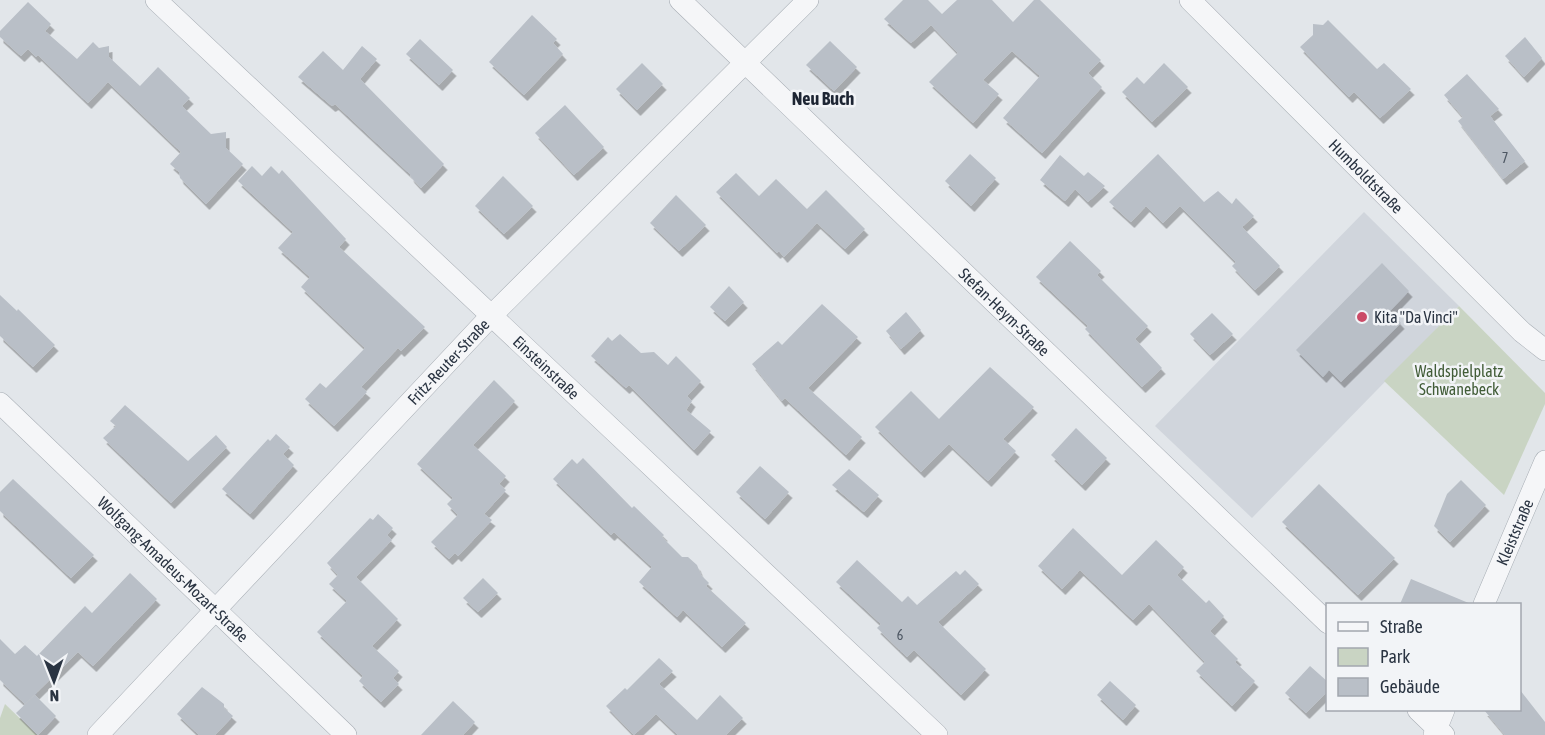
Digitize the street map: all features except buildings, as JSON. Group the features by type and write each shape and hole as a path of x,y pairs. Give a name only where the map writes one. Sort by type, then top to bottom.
{"street":[{"name":"Einsteinstraße","path":"156,0 490,317 937,735"},
{"name":"Stefan-Heym-Straße","path":"680,0 1326,621"},
{"name":"Fritz-Reuter-Straße","path":"98,735 490,317 808,0"},
{"name":"Humboldtstraße","path":"1190,0 1522,332 1545,350"},
{"name":"Wolfgang-Amadeus-Mozart-Straße","path":"0,403 346,735"},
{"name":"Kleiststraße","path":"1484,603 1545,461"},
{"path":"1419,711 1440,727"}],"shaded area":[{"path":"1364,212 1459,306 1252,518 1155,426"}],"green space":[{"name":"Waldspielplatz Schwanebeck","path":"1459,306 1545,393 1545,404 1504,495 1384,381"},
{"path":"5,704 37,735 0,735 0,718"}],"place":[{"name":"Kita \"Da Vinci\"","path":"1362,317"}],"district":[{"name":"Neu Buch","path":"823,98"}]}
